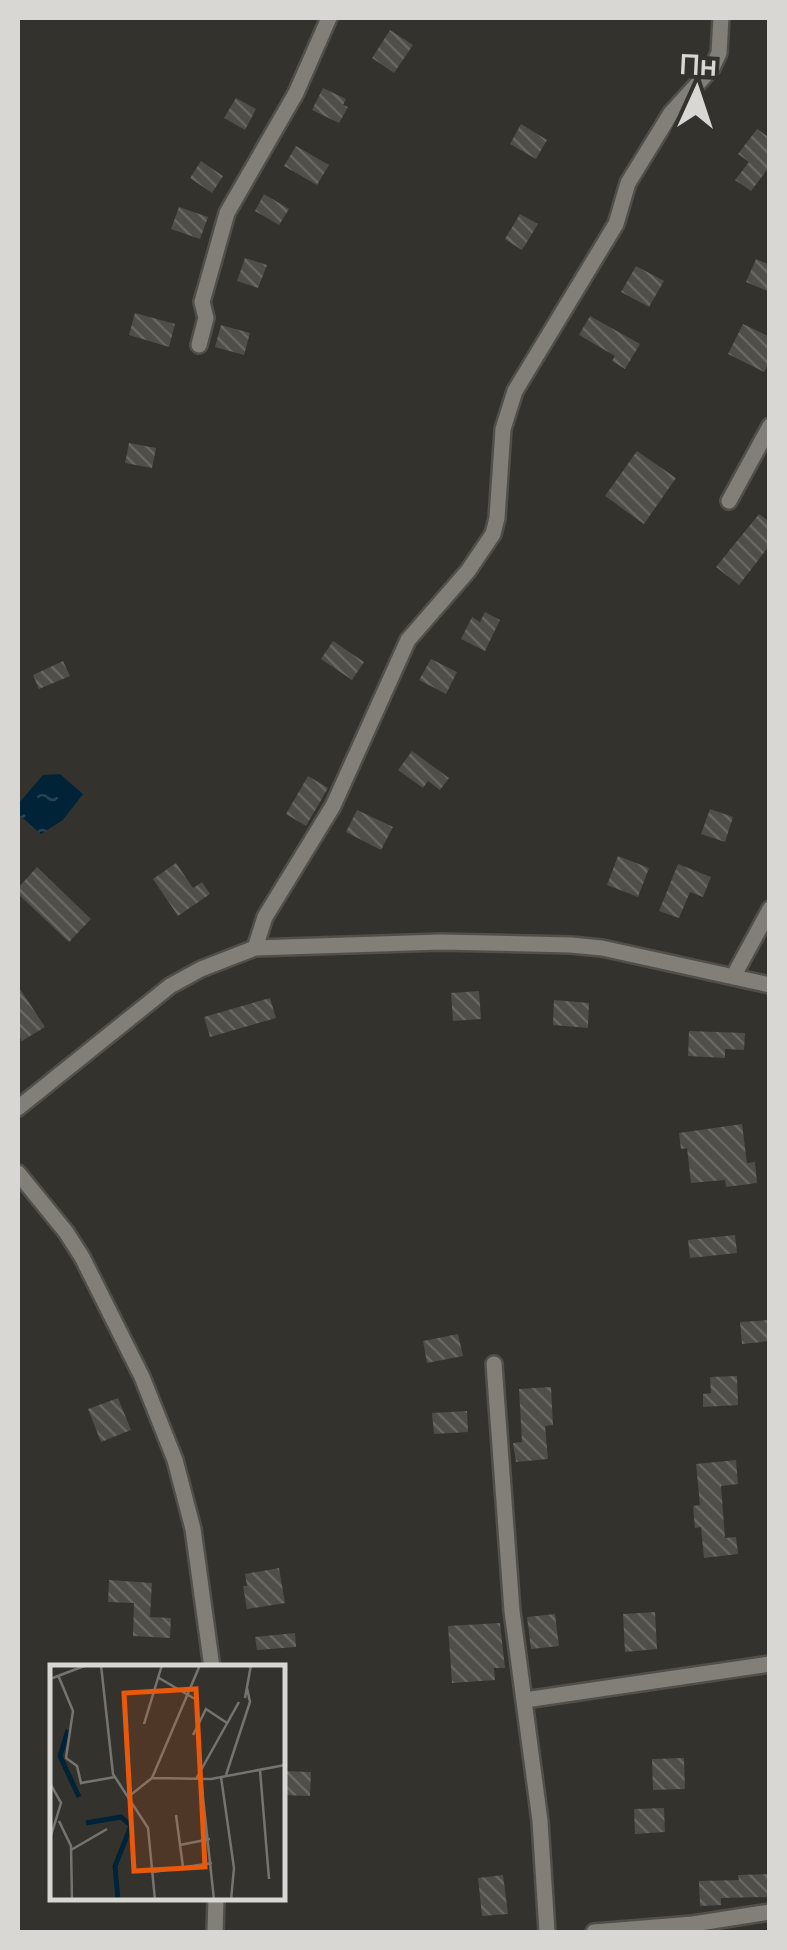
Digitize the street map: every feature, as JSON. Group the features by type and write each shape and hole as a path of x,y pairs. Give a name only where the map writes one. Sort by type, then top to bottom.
{"street":[{"path":"199,345 206,318 202,302 227,213 296,93 330,18"},
{"path":"254,948 265,918 332,806 408,640 468,571 493,534 503,430 516,390 616,224 628,183 671,113 712,68 719,53 721,18"},
{"path":"729,501 770,426"},
{"path":"733,977 770,909"},
{"path":"18,1108 170,986 254,948 441,942 571,945 602,948 770,984"},
{"path":"18,1173 82,1257 164,1429 193,1529 212,1665"},
{"path":"494,1364 512,1611 540,1821 547,1932"},
{"path":"525,1700 770,1664"},
{"path":"215,1932 216,1900"},
{"path":"594,1932 693,1924 770,1912"}],"water":[{"path":"60,774 83,794 63,820 41,834 18,814 18,804 43,775"}],"building":[{"path":"390,30 413,45 394,73 372,58"},
{"path":"323,88 346,99 343,105 348,107 339,123 312,110"},
{"path":"236,98 256,109 245,130 224,118"},
{"path":"521,124 547,140 536,159 510,144"},
{"path":"757,129 770,138 770,166 751,191 735,180 749,162 738,154"},
{"path":"296,146 329,165 317,185 284,166"},
{"path":"201,161 223,176 212,193 190,178"},
{"path":"264,194 289,209 279,225 255,211"},
{"path":"179,207 208,217 200,239 171,229"},
{"path":"520,214 538,224 522,250 505,239"},
{"path":"245,258 267,265 258,288 237,281"},
{"path":"756,259 770,265 770,292 746,282"},
{"path":"636,266 664,281 649,307 621,292"},
{"path":"135,313 175,324 169,347 129,335"},
{"path":"590,316 640,344 625,369 612,361 615,356 579,335"},
{"path":"743,324 770,337 770,361 764,372 728,354"},
{"path":"221,325 250,333 244,355 215,347"},
{"path":"129,443 156,448 152,468 125,463"},
{"path":"637,451 676,478 644,524 605,496"},
{"path":"759,514 770,522 770,545 739,585 716,567"},
{"path":"485,612 500,620 485,651 461,639 472,617 480,622"},
{"path":"333,641 364,662 352,680 321,659"},
{"path":"431,659 457,672 446,694 419,680"},
{"path":"63,661 70,676 39,689 33,675"},
{"path":"412,751 449,778 440,790 428,781 423,788 398,770"},
{"path":"308,776 328,788 306,826 286,814"},
{"path":"710,809 733,817 725,842 701,834"},
{"path":"357,810 393,827 381,850 346,832"},
{"path":"618,856 649,868 638,897 607,885"},
{"path":"176,863 193,888 202,882 210,894 178,916 153,879"},
{"path":"678,864 711,877 703,897 690,892 679,918 659,911"},
{"path":"37,867 91,919 69,942 18,894 18,888"},
{"path":"18,986 45,1027 22,1041 18,1034"},
{"path":"479,991 481,1019 453,1021 451,993"},
{"path":"270,998 276,1018 210,1037 204,1017"},
{"path":"554,1000 589,1003 588,1028 553,1025"},
{"path":"689,1031 745,1033 744,1050 725,1049 725,1058 688,1056"},
{"path":"742,1124 747,1163 755,1162 757,1183 726,1187 725,1180 691,1183 687,1148 681,1149 679,1133"},
{"path":"735,1235 737,1253 690,1258 688,1240"},
{"path":"770,1320 770,1341 742,1344 740,1322"},
{"path":"458,1334 463,1356 427,1363 423,1341"},
{"path":"737,1376 738,1405 703,1407 703,1394 711,1393 710,1377"},
{"path":"551,1387 553,1425 545,1426 548,1459 516,1462 513,1443 522,1442 519,1389"},
{"path":"118,1398 131,1430 101,1442 88,1409"},
{"path":"467,1411 468,1432 434,1434 432,1413"},
{"path":"736,1460 738,1484 721,1486 725,1538 736,1537 738,1554 704,1558 701,1527 695,1528 693,1506 700,1505 696,1464"},
{"path":"279,1568 285,1603 247,1609 245,1574"},
{"path":"109,1580 152,1583 150,1617 171,1618 170,1638 133,1636 134,1603 108,1602"},
{"path":"655,1612 657,1649 625,1652 623,1614"},
{"path":"555,1614 559,1646 531,1649 527,1617"},
{"path":"500,1623 505,1668 494,1668 495,1680 452,1683 448,1626"},
{"path":"295,1633 296,1647 257,1650 255,1637"},
{"path":"684,1758 685,1789 653,1790 652,1759"},
{"path":"285,1771 311,1772 310,1796 285,1795"},
{"path":"664,1808 665,1832 635,1834 634,1809"},
{"path":"768,1874 769,1897 721,1898 721,1905 700,1906 699,1881 739,1880 738,1875"},
{"path":"503,1875 508,1914 482,1916 478,1878"}]}
